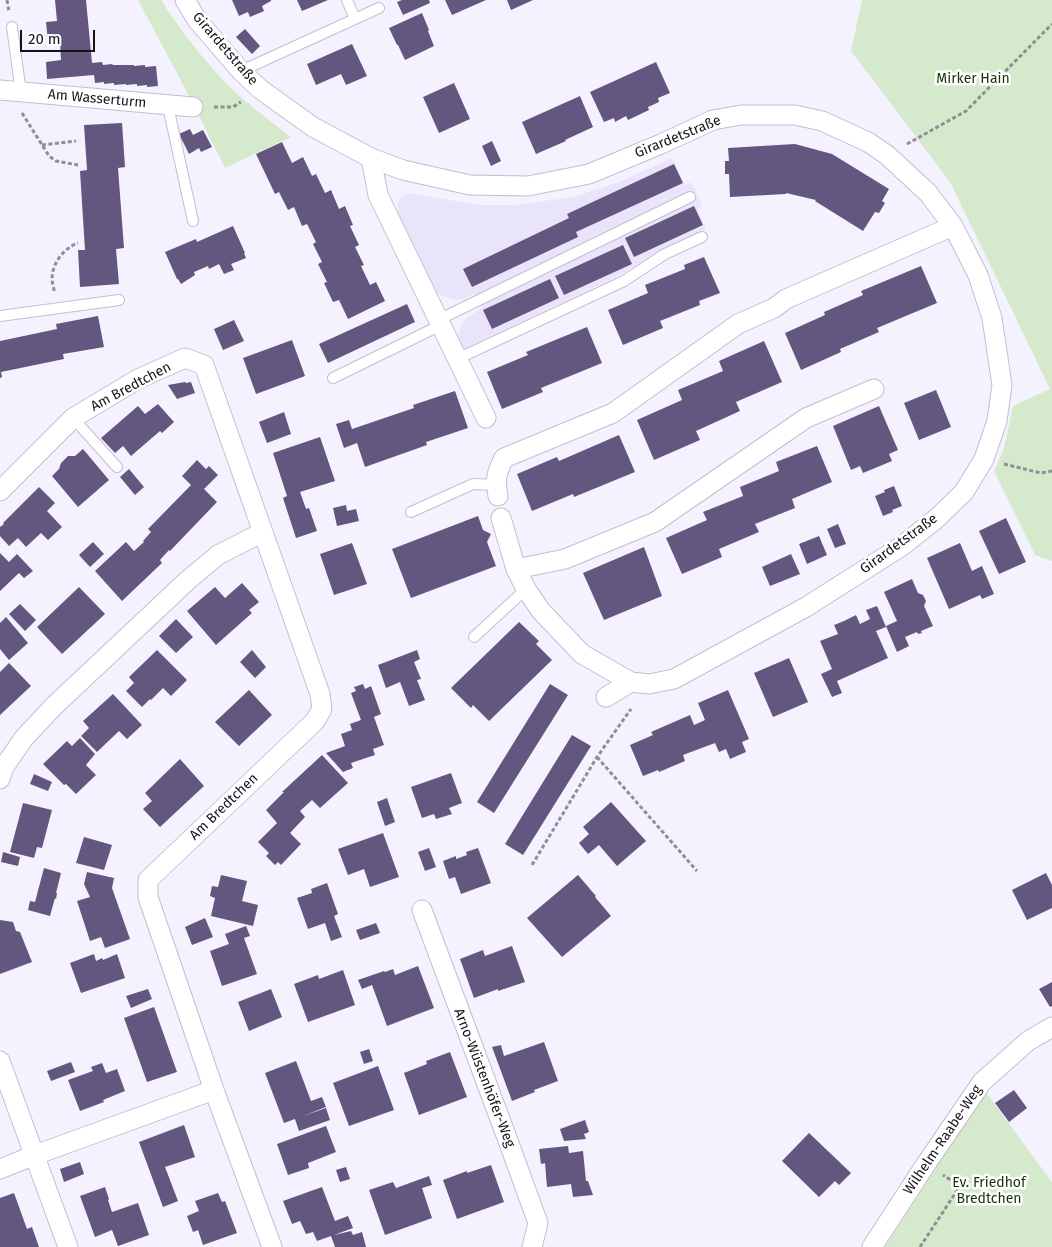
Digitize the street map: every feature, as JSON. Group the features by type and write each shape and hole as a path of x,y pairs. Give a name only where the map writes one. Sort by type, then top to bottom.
{"street":[{"name":"Girardetstraße","path":"184,0 197,20 241,71 260,89 313,128 371,158 402,170 470,185 528,186 589,174 713,120 741,115 795,115 822,121 868,142 887,155 928,193 953,226 978,275 992,318 1002,385 997,420 984,459 964,492 936,520 902,546 806,607 674,680 640,683 606,697"},
{"name":"Am Wasserturm","path":"0,90 193,108"},
{"path":"371,158 378,195 486,418"},
{"path":"497,491 496,473 501,450 613,413 738,324 774,308 786,299 953,226"},
{"name":"Am Bredtchen","path":"0,491 73,418 138,379 185,358 204,365 320,694 322,709 314,721 148,880 148,897 214,1090 272,1247"},
{"path":"516,569 565,559 655,522 806,418 874,389"},
{"path":"501,518 516,569 526,589 541,611 582,654 640,683"},
{"path":"0,778 4,767 24,738 54,706 188,580 218,555 263,532"},
{"name":"Arno-Wüstenhöfer-Weg","path":"422,910 538,1223 532,1247"},
{"name":"Wilhelm-Raabe-Weg","path":"872,1247 982,1082 1028,1041 1052,1027"},
{"path":"0,1061 68,1247"},
{"path":"0,1169 214,1090"}],"lane":[{"path":"347,0 355,19"},
{"path":"241,71 379,8"},
{"path":"12,28 21,93"},
{"path":"168,106 193,221"},
{"path":"333,378 690,197"},
{"path":"457,359 624,280 665,254 702,238"},
{"path":"0,316 119,300"},
{"path":"73,418 117,467"},
{"path":"411,512 474,484 497,491"},
{"path":"474,637 526,589"}],"path":[{"path":"887,155 966,111 1052,24"},
{"path":"21,93 20,110 49,156 56,161 78,165"},
{"path":"41,145 76,141"},
{"path":"57,308 52,277 54,267 62,254 78,243"},
{"path":"984,459 1041,473 1052,470"},
{"path":"532,865 640,683"},
{"path":"597,757 696,871"},
{"path":"920,1247 960,1186 926,1164"}],"shaded area":[{"path":"672,158 685,185 691,182 703,206 697,209 706,229 654,254 620,275 461,350 459,337 461,326 467,318 482,308 475,293 464,299 455,300 437,293 430,284 399,218 397,204 401,197 407,193 480,205 515,205 573,197 619,182"}],"green space":[{"path":"138,0 161,0 190,41 223,80 247,103 291,137 225,168"},
{"name":"Mirker Hain","path":"862,0 1052,0 1052,561 1035,555 994,471 1004,448 1013,406 1050,389 950,182 851,51"},
{"name":"Ev. Friedhof Bredtchen","path":"985,1091 1052,1182 1052,1247 885,1247"}],"building":[{"path":"55,0 86,0 92,63 102,62 103,65 145,65 145,67 156,66 158,86 147,87 147,85 137,86 137,84 114,85 114,83 95,83 94,75 47,79 46,62 61,60 60,41 48,42 46,22 57,21"},
{"path":"232,0 271,1 262,6 264,11 250,17 248,12 239,16"},
{"path":"297,0 328,0 302,11"},
{"path":"402,0 429,0 430,3 403,15 397,2"},
{"path":"445,0 486,0 452,15"},
{"path":"507,0 533,0 511,10"},
{"path":"422,13 434,46 405,60 389,28"},
{"path":"245,29 260,46 252,54 236,37"},
{"path":"352,44 367,76 346,85 341,74 316,85 307,64"},
{"path":"656,62 670,93 658,98 659,102 648,107 649,110 628,120 626,116 615,122 614,118 604,122 590,92"},
{"path":"454,83 470,119 439,133 423,97"},
{"path":"580,96 593,127 536,154 522,122"},
{"path":"122,123 125,167 118,168 124,248 116,249 119,284 80,287 78,250 85,250 80,171 87,170 84,125"},
{"path":"190,129 193,135 203,130 212,147 201,152 199,148 189,154 179,134"},
{"path":"492,141 501,161 491,166 482,146"},
{"path":"282,142 292,163 303,157 312,176 316,174 325,193 331,190 339,209 345,206 353,225 350,226 359,245 355,247 364,265 361,266 370,285 376,282 385,301 348,319 339,300 333,302 324,283 327,282 318,264 322,262 313,244 316,242 307,224 302,226 294,207 288,210 279,192 275,194 256,154"},
{"path":"795,144 832,154 889,189 882,201 885,203 879,213 875,212 863,231 816,200 786,193 730,197 729,174 725,174 725,161 729,161 728,148"},
{"path":"674,164 683,183 576,232 578,237 472,287 463,269 569,218 567,214"},
{"path":"694,206 703,225 634,257 625,238"},
{"path":"233,226 246,258 231,264 234,270 224,274 219,264 209,269 208,266 194,272 195,275 181,284 165,252 196,239 197,242"},
{"path":"623,245 632,264 564,295 555,276"},
{"path":"704,257 720,293 699,301 700,305 660,321 663,328 623,345 608,310 648,293 645,285 685,269 684,265"},
{"path":"921,266 937,303 877,328 879,332 840,349 841,352 801,370 785,333 825,315 824,312 863,295 861,291"},
{"path":"550,279 559,298 492,329 483,310"},
{"path":"407,304 415,322 328,363 319,344"},
{"path":"98,316 104,347 63,354 64,359 1,372 2,377 0,378 0,341 57,329 56,324"},
{"path":"234,320 244,341 223,350 214,329"},
{"path":"587,327 602,363 541,388 543,392 502,409 487,372 528,355 526,352"},
{"path":"292,340 305,376 256,394 243,358"},
{"path":"764,341 782,382 736,402 740,411 696,431 700,440 654,460 637,420 682,400 678,390 723,371 719,361"},
{"path":"191,382 195,393 177,399 168,385"},
{"path":"936,390 951,427 919,440 904,403"},
{"path":"455,391 468,428 426,442 427,445 365,467 357,443 344,448 336,424 349,420 352,429 414,408 413,405"},
{"path":"158,404 174,422 162,433 160,431 131,456 123,446 115,453 101,438 138,406 145,414"},
{"path":"879,406 898,450 889,454 892,461 863,473 860,466 851,470 833,426"},
{"path":"284,412 291,434 267,443 259,422"},
{"path":"619,435 635,472 574,497 573,494 532,511 517,474 557,457 559,461"},
{"path":"320,437 335,481 300,492 306,509 309,508 317,531 296,538 283,498 287,496 273,453"},
{"path":"817,446 832,482 792,499 795,508 755,524 759,532 719,549 722,557 682,574 666,538 707,520 703,512 743,496 740,487 779,471 776,462"},
{"path":"83,449 109,480 78,507 52,476 68,456 75,456"},
{"path":"197,460 206,469 209,466 218,475 204,489 217,502 169,550 160,560 162,563 122,601 95,571 126,542 134,551 144,542 151,532 148,529 191,485 182,476"},
{"path":"129,469 144,487 135,495 120,477"},
{"path":"894,486 902,506 883,516 875,496"},
{"path":"39,487 55,503 47,511 62,527 48,540 41,533 26,547 18,538 9,546 0,536 0,527"},
{"path":"346,505 347,511 356,509 359,521 337,526 333,508"},
{"path":"478,516 483,530 491,534 487,542 496,566 411,598 392,549"},
{"path":"1006,518 1026,562 999,574 979,531"},
{"path":"838,524 846,544 835,548 827,529"},
{"path":"819,536 827,555 807,564 799,544"},
{"path":"93,542 104,554 90,567 79,555"},
{"path":"352,543 367,584 334,595 320,554"},
{"path":"960,543 972,571 982,566 994,594 982,599 980,595 949,609 927,558"},
{"path":"644,547 662,596 604,620 583,573"},
{"path":"0,553 9,562 17,554 33,571 24,578 19,573 0,591"},
{"path":"791,554 800,574 770,586 762,567"},
{"path":"912,579 918,593 923,595 926,601 924,606 933,626 921,631 922,633 918,634 917,632 905,637 909,646 897,652 886,626 897,621 884,592"},
{"path":"242,583 259,602 249,610 252,613 216,645 187,611 215,587 225,598"},
{"path":"79,587 105,614 62,654 37,627"},
{"path":"20,604 36,620 25,631 9,614"},
{"path":"877,606 886,627 876,631 888,658 837,681 842,693 832,697 821,674 832,669 820,641 838,634 834,625 856,615 860,624 870,619 866,610"},
{"path":"6,617 28,643 9,660 0,649 0,623"},
{"path":"176,619 193,637 176,653 159,636"},
{"path":"519,622 539,641 536,644 552,660 489,721 473,705 471,708 451,688"},
{"path":"157,650 187,680 171,696 163,688 142,707 126,691 134,683 129,677"},
{"path":"252,650 266,667 255,678 240,662"},
{"path":"417,650 420,659 414,662 421,679 417,680 425,700 409,706 400,682 386,688 378,665"},
{"path":"789,658 808,702 773,717 754,673"},
{"path":"9,663 31,686 0,715 0,672"},
{"path":"363,684 365,689 371,686 381,714 374,717 384,745 373,749 375,755 351,763 353,768 343,772 326,753 345,746 341,734 352,730 350,724 361,720 351,693 356,691 354,687"},
{"path":"550,684 568,695 494,813 477,802"},
{"path":"249,690 272,715 239,746 215,722"},
{"path":"728,690 749,739 742,742 746,752 730,759 726,749 719,752 715,743 683,755 685,761 659,772 658,770 643,776 630,745 653,735 651,732 690,715 694,725 705,720 698,703"},
{"path":"113,694 142,725 127,739 119,731 97,752 81,736 89,728 83,721"},
{"path":"572,735 591,746 523,855 505,844"},
{"path":"80,738 95,754 86,765 96,775 76,794 43,764 67,741 72,746"},
{"path":"322,755 348,783 320,808 312,800 300,811 305,817 290,833 301,844 281,865 278,862 275,865 266,856 269,853 258,842 277,823 266,810 284,792 282,792"},
{"path":"180,759 204,786 160,827 143,809 152,801 145,793"},
{"path":"451,773 462,803 449,808 452,814 436,819 434,814 422,818 411,787"},
{"path":"34,774 52,782 48,791 30,784"},
{"path":"387,798 395,822 385,826 377,802"},
{"path":"611,802 646,841 617,866 599,845 588,854 579,843 589,834 583,827"},
{"path":"23,803 52,810 42,848 37,847 34,858 10,852"},
{"path":"383,833 399,877 370,887 364,869 348,875 338,849"},
{"path":"84,837 112,845 104,870 76,863"},
{"path":"429,848 436,867 425,871 418,852"},
{"path":"478,848 491,883 461,894 455,877 449,879 443,861 456,856 456,859 467,855 466,852"},
{"path":"3,852 20,857 18,866 1,862"},
{"path":"44,868 61,873 56,899 50,916 28,910 30,901 35,902"},
{"path":"87,872 114,878 112,888 130,939 105,948 101,937 90,941 77,901 90,897 84,884"},
{"path":"1046,873 1052,885 1052,908 1027,920 1012,890"},
{"path":"221,875 247,881 242,901 258,905 253,926 211,916 215,898 210,896 212,886 218,887"},
{"path":"578,875 611,916 562,957 527,918"},
{"path":"327,883 338,914 334,916 342,937 331,941 325,923 308,929 297,898 312,893 311,889"},
{"path":"205,918 213,937 192,945 185,927"},
{"path":"0,920 13,922 16,931 20,932 32,962 0,974"},
{"path":"376,923 380,933 360,940 356,930"},
{"path":"246,926 250,936 244,938 257,974 222,986 210,951 229,944 225,934"},
{"path":"512,946 525,982 474,998 460,959 483,950 485,956"},
{"path":"94,954 96,961 117,954 125,978 81,993 70,963"},
{"path":"418,966 434,1008 387,1026 372,985 362,989 358,980 393,969 395,975"},
{"path":"343,970 355,1005 308,1022 294,984 318,975 319,979"},
{"path":"1052,982 1052,1006 1050,1007 1039,989"},
{"path":"148,989 152,999 131,1008 126,996"},
{"path":"271,989 282,1017 249,1031 238,1002"},
{"path":"154,1007 177,1072 147,1082 124,1018"},
{"path":"544,1042 558,1081 512,1101 492,1047 501,1045 504,1056"},
{"path":"369,1049 373,1061 364,1064 360,1052"},
{"path":"450,1052 467,1097 419,1115 404,1073 427,1064 426,1061"},
{"path":"296,1061 311,1101 322,1097 326,1107 303,1116 326,1108 330,1120 299,1131 295,1119 284,1123 265,1073"},
{"path":"71,1062 75,1072 51,1081 47,1071"},
{"path":"102,1063 106,1073 117,1069 125,1091 103,1100 104,1102 80,1111 68,1080 93,1071 91,1067"},
{"path":"378,1066 394,1110 349,1126 333,1083"},
{"path":"1014,1090 1027,1108 1009,1122 995,1103"},
{"path":"585,1120 589,1132 584,1134 586,1139 564,1141 560,1129"},
{"path":"184,1125 195,1157 165,1167 178,1201 163,1207 139,1142"},
{"path":"326,1126 336,1152 308,1163 309,1168 288,1175 277,1144"},
{"path":"809,1133 851,1173 839,1185 835,1181 819,1197 782,1161"},
{"path":"568,1146 569,1153 583,1151 586,1181 588,1181 593,1195 573,1197 571,1184 547,1187 545,1163 541,1164 539,1149"},
{"path":"80,1162 84,1174 64,1182 60,1169"},
{"path":"491,1165 504,1202 457,1219 443,1180"},
{"path":"346,1167 350,1179 340,1182 336,1170"},
{"path":"429,1176 432,1185 422,1188 432,1218 385,1235 369,1190 393,1182 396,1188"},
{"path":"105,1187 112,1212 138,1203 149,1235 118,1246 112,1230 95,1237 80,1196"},
{"path":"322,1187 335,1221 348,1216 353,1228 334,1235 351,1231 353,1235 362,1232 366,1247 335,1247 331,1236 317,1241 313,1232 306,1234 300,1221 292,1224 283,1201"},
{"path":"14,1193 27,1229 32,1227 39,1247 0,1247 0,1198"},
{"path":"218,1193 222,1202 225,1201 237,1233 203,1245 198,1230 193,1232 187,1216 199,1211 195,1201"}]}
